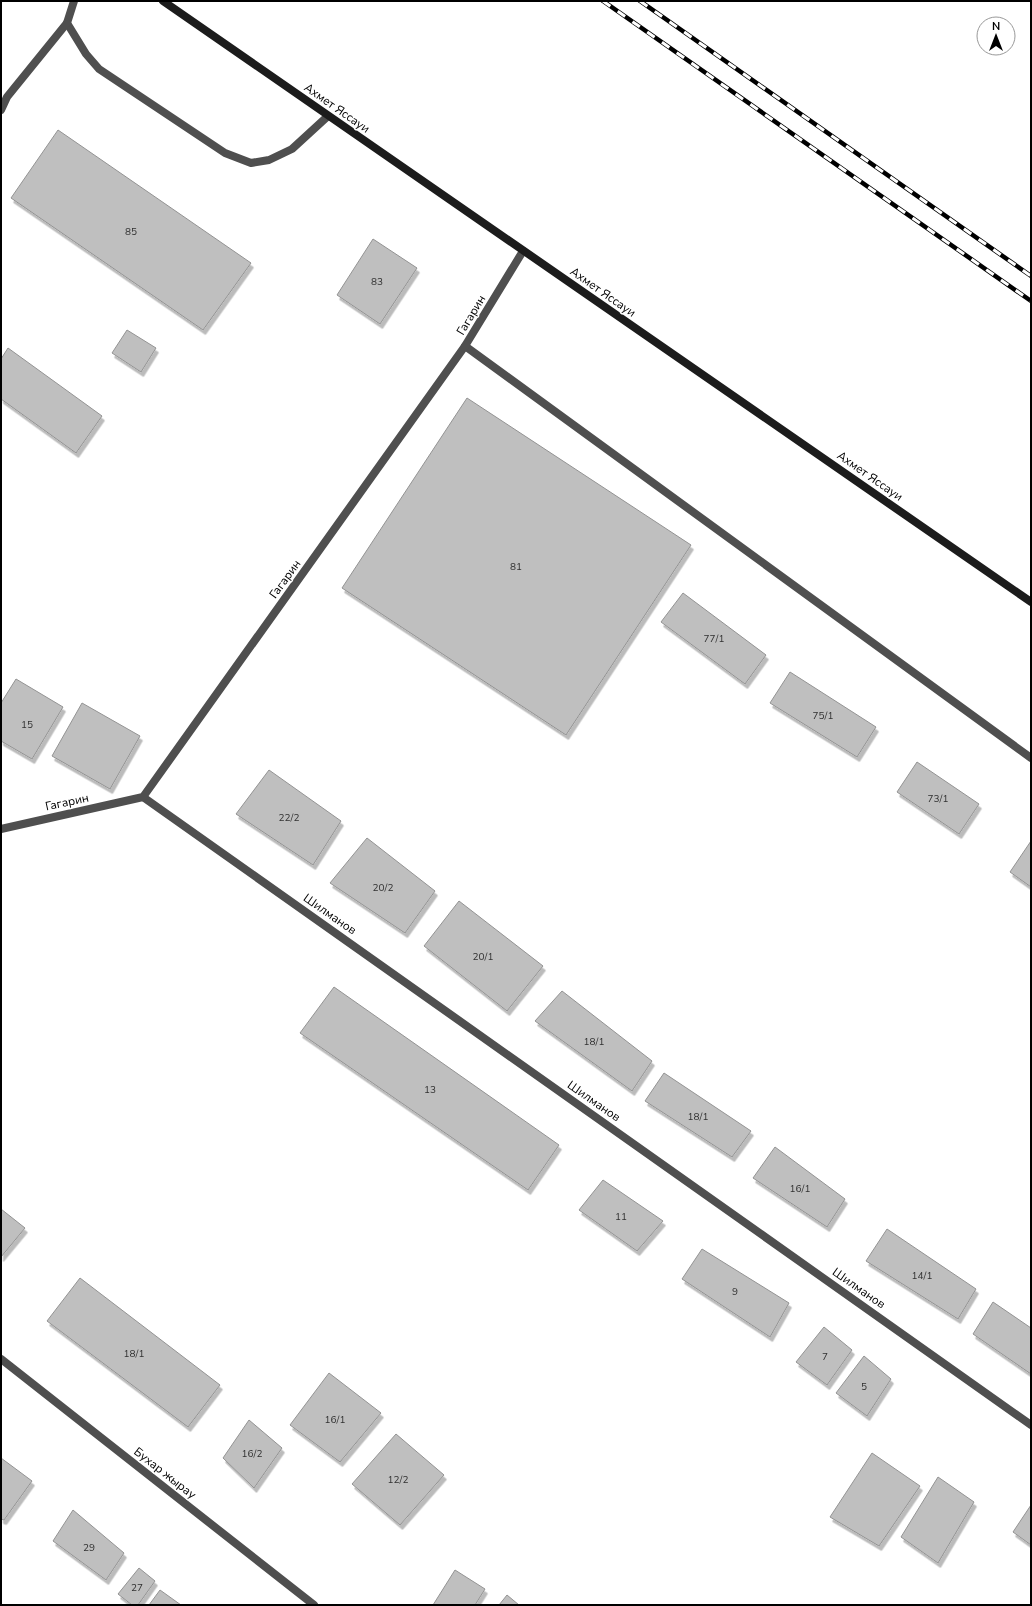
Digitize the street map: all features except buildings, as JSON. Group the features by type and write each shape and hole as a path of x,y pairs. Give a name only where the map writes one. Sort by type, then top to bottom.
{"main road":[{"name":"Ахмет Яссауи","path":"163,1 1031,602"}],"street":[{"path":"1,110 7,97 67,23 74,1"},
{"path":"67,23 86,54 99,69 225,153 251,163 269,160 292,149 328,116"},
{"name":"Гагарин","path":"1,829 143,797 466,346 523,251"},
{"path":"466,346 1031,758"},
{"name":"Шилманов","path":"143,797 1031,1425"},
{"name":"Бухар жырау","path":"1,1359 314,1605"}],"railway":[{"path":"603,1 1031,301"},
{"path":"640,1 1031,276"}]}
